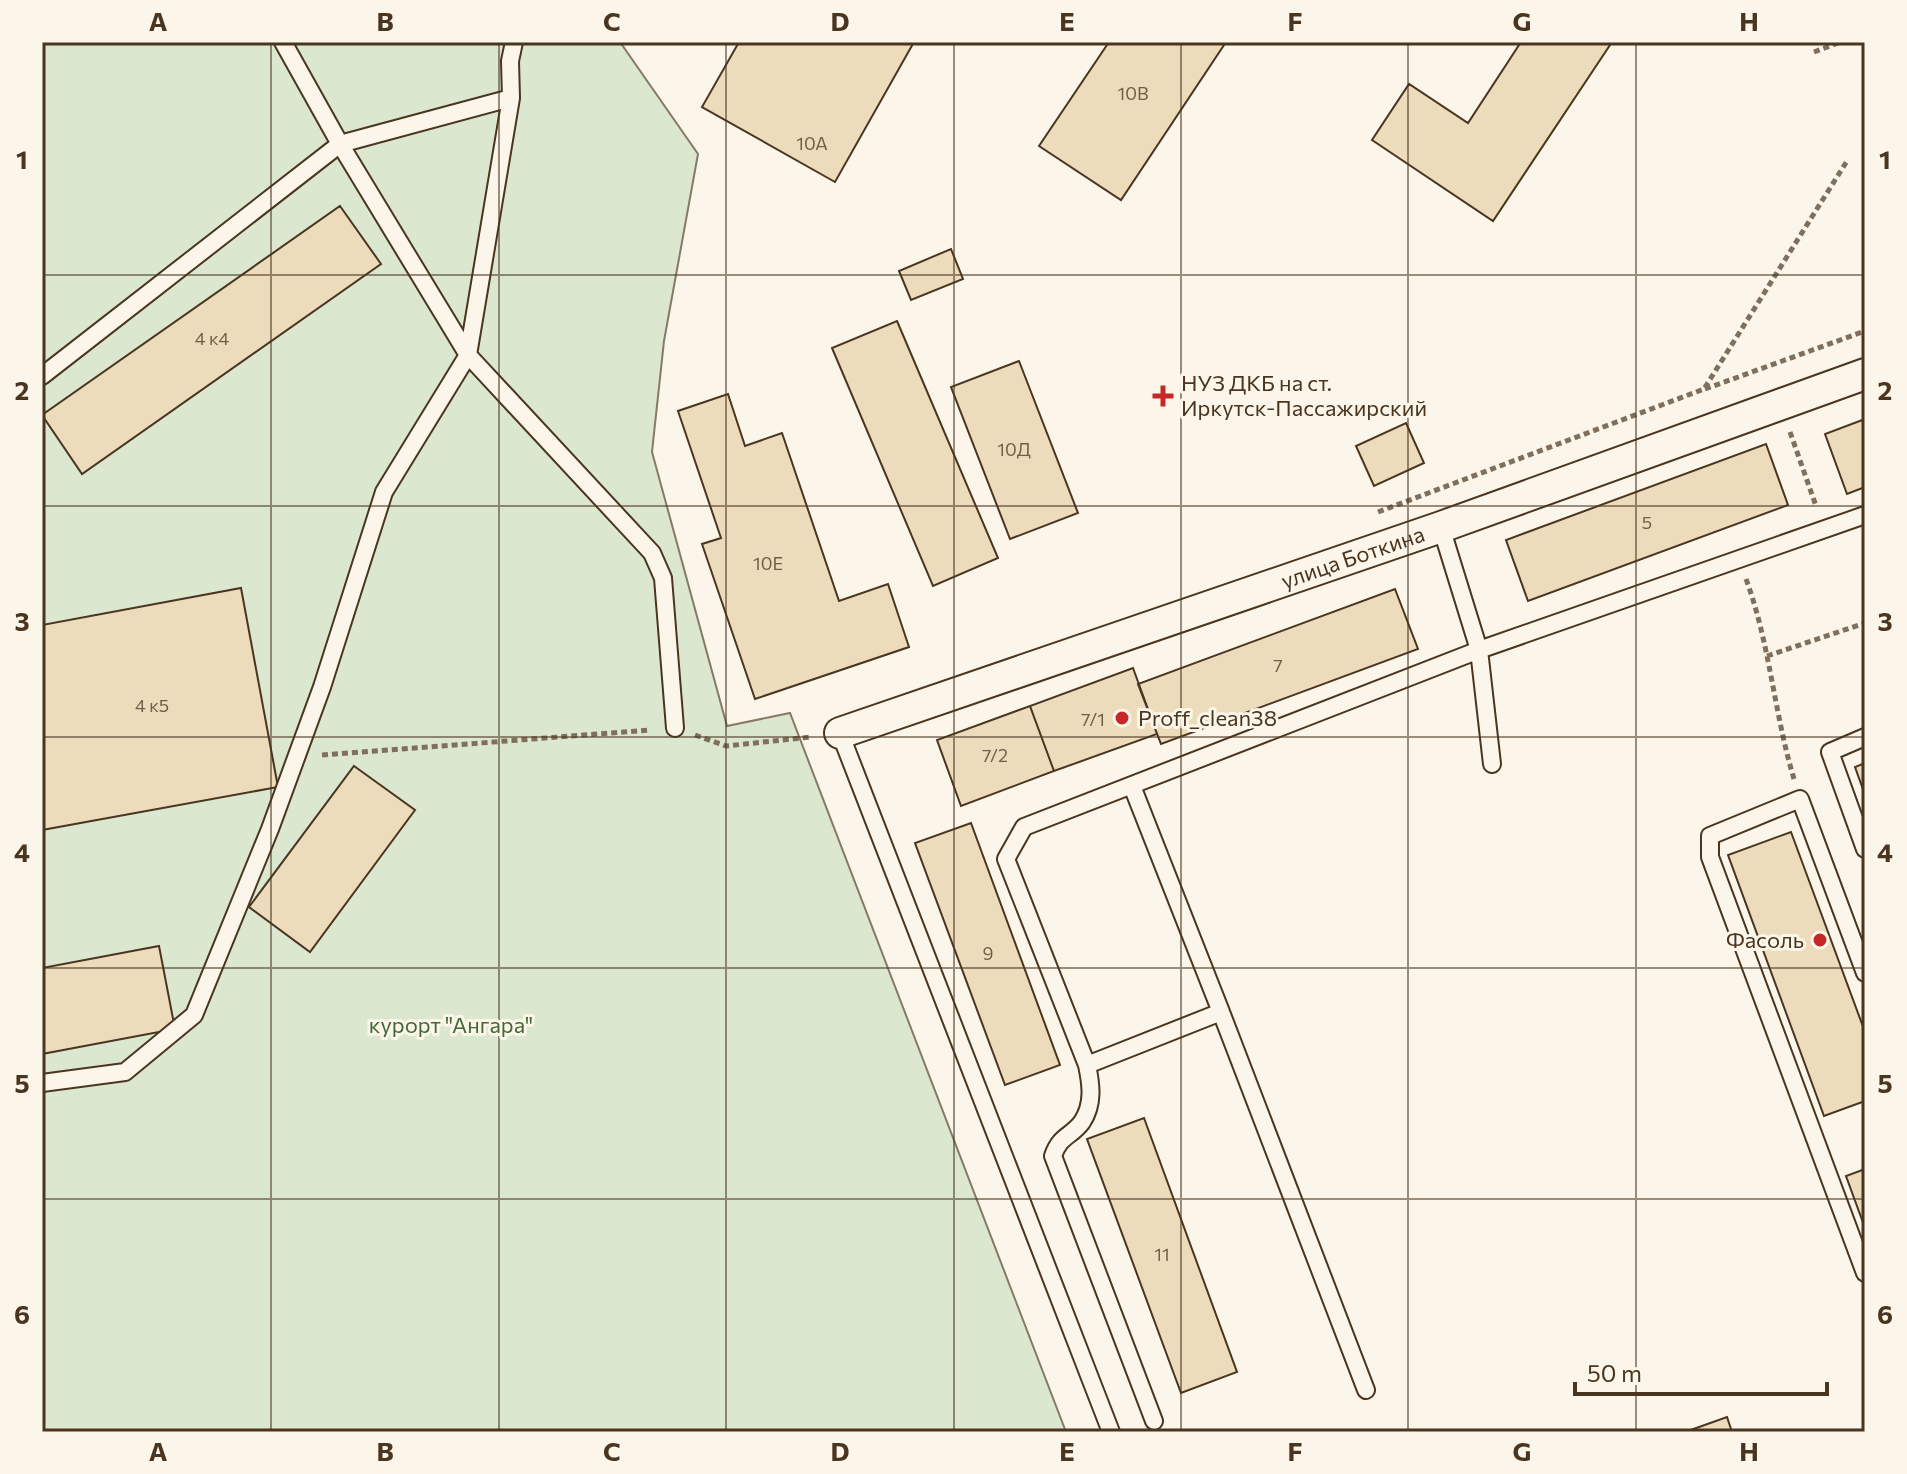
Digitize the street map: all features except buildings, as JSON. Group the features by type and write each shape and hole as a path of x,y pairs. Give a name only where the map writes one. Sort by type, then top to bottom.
{"street":[{"name":"улица Боткина","path":"840,733 1441,527 1865,374"}],"lane":[{"path":"283,42 340,144 468,355 652,553 663,578 675,728"},
{"path":"42,1083 125,1072 194,1015 322,687 384,492 468,355 511,98 510,61 514,42"},
{"path":"42,376 340,144 511,98"},
{"path":"1154,1421 1053,1156 1058,1142 1082,1122 1092,1094 1087,1065 1006,859 1024,827 1479,650 1865,515"},
{"path":"1441,527 1479,650 1492,764"},
{"path":"840,733 1111,1432"},
{"path":"1865,737 1830,752 1865,849"},
{"path":"1132,786 1366,1390"},
{"path":"1865,973 1800,799 1710,836 1710,857 1865,1273"},
{"path":"1087,1065 1221,1012"}],"path":[{"path":"1814,52 1838,43"},
{"path":"1704,389 1847,161"},
{"path":"1377,512 1865,331"},
{"path":"1781,405 1825,529"},
{"path":"1739,559 1758,612 1784,746 1800,799"},
{"path":"1767,656 1865,623"},
{"path":"296,757 675,728 726,746 840,733"}],"green space":[{"name":"курорт \"Ангара\"","path":"42,42 620,42 698,154 664,341 652,452 727,726 790,713 1066,1432 42,1432"}],"place":[{"name":"НУЗ ДКБ на ст. Иркутск-Пассажирский","path":"1163,396"},
{"name":"Proff_clean38","path":"1122,718"},
{"name":"Фасоль","path":"1820,940"}]}
